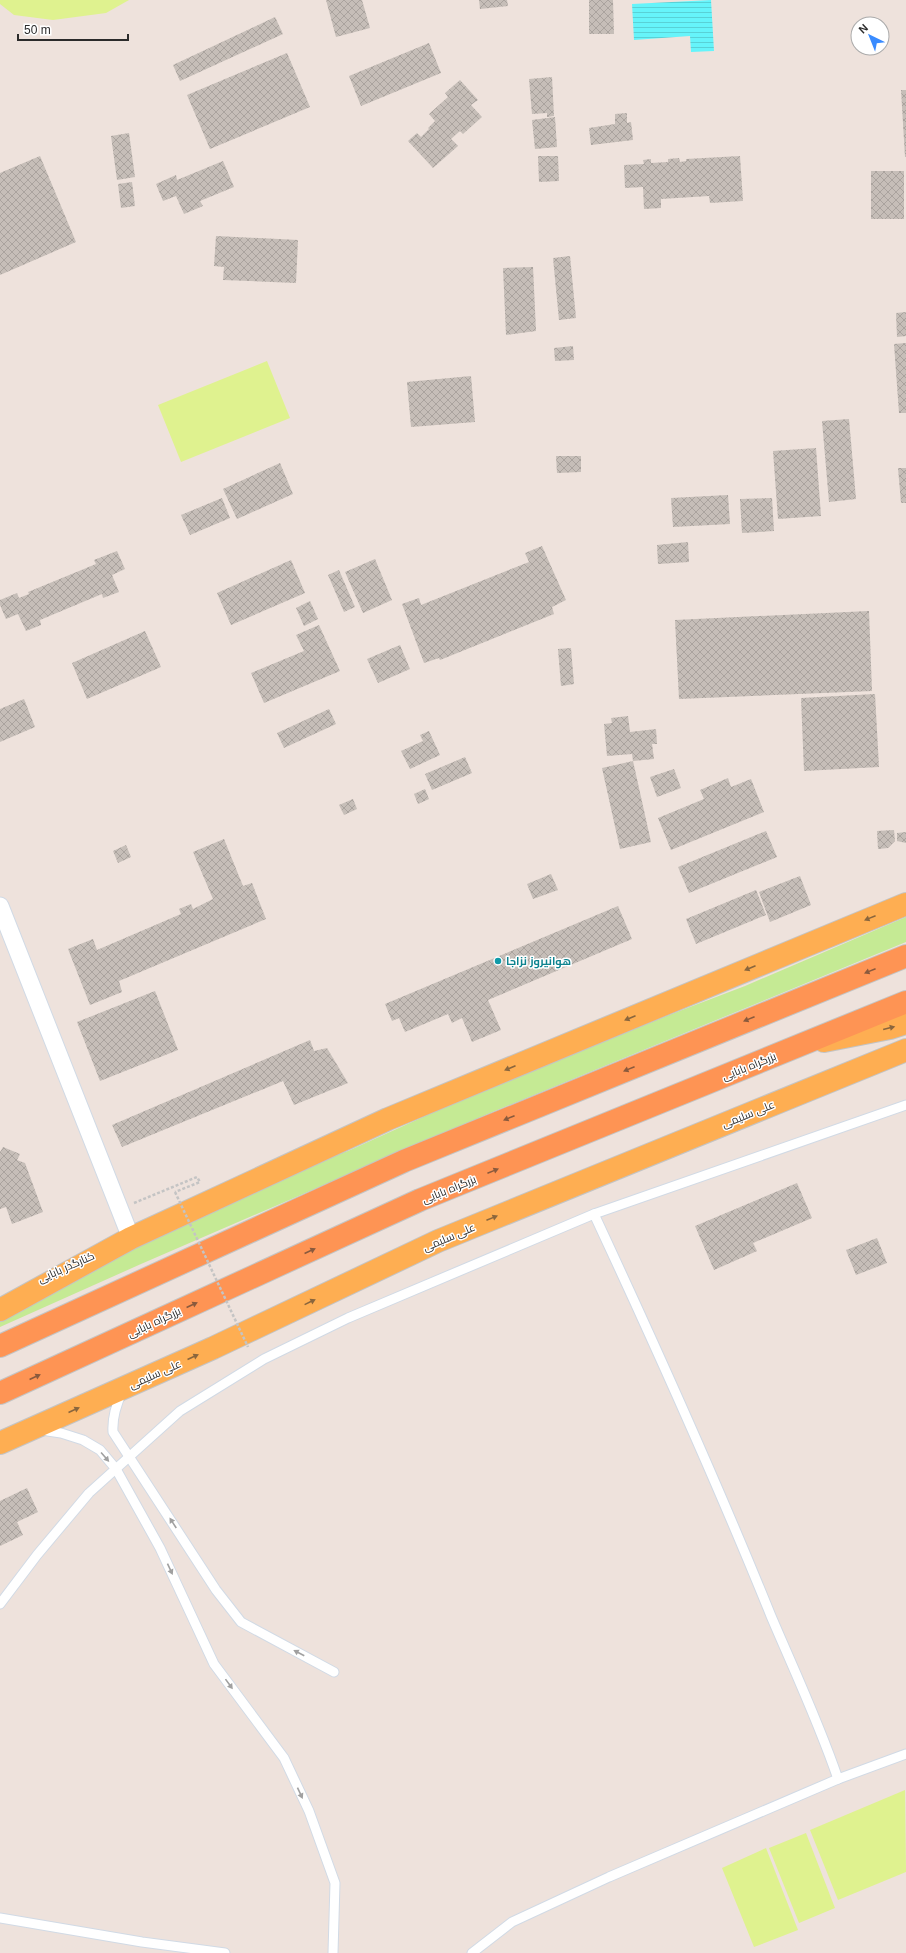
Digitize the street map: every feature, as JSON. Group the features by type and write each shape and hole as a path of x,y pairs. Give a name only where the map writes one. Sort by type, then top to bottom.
{"highway":[{"path":"0,1346 404,1161 906,956"},
{"name":"بزرگراه بابایی","path":"0,1393 420,1200 906,1002"}],"main road":[{"path":"0,1310 131,1238 388,1119 906,904"},
{"path":"796,1047 890,1028 906,1023"},
{"name":"علی سلیمی","path":"0,1443 213,1348 438,1241 906,1050"},
{"name":"کنارگذر بابایی","path":"0,1296 131,1238"}],"street":[{"path":"0,906 131,1238"}],"lane":[{"path":"0,1604 37,1555 89,1492 180,1411 264,1359 348,1318 594,1214 906,1105"},
{"path":"594,1214 660,1356 725,1503 813,1711 838,1779"},
{"path":"124,1388 114,1412 113,1432 216,1590 241,1622 334,1672"},
{"path":"32,1429 61,1433 83,1440 100,1450 116,1469 160,1548 214,1664 284,1758 309,1811 335,1884 333,1953"},
{"path":"472,1953 512,1922 609,1877 838,1779 906,1754"},
{"path":"0,1918 142,1942 225,1953"}],"path":[{"path":"120,1209 197,1177 200,1182 175,1192 248,1347"}],"green space":[{"path":"0,0 129,0 106,13 53,20 14,15 0,4"},
{"path":"267,361 290,418 181,462 158,405"},
{"path":"906,917 906,942 495,1111 141,1264 0,1327 0,1315 78,1272 327,1158 348,1151 454,1103 669,1015 745,986"},
{"path":"905,1790 906,1872 838,1900 810,1830"},
{"path":"806,1833 835,1908 799,1923 769,1848"},
{"path":"766,1848 798,1930 754,1947 722,1868"}],"water":[{"path":"711,0 714,51 691,52 690,36 634,40 632,4"}],"building":[{"path":"326,0 362,0 370,28 336,37"},
{"path":"479,0 507,0 508,6 480,9"},
{"path":"589,0 613,0 614,34 589,34"},
{"path":"275,17 283,34 180,81 173,65"},
{"path":"429,43 441,73 361,106 349,76"},
{"path":"287,53 310,107 210,149 187,95"},
{"path":"552,77 554,116 547,117 547,113 532,114 529,79"},
{"path":"460,80 478,100 471,105 482,117 463,134 460,131 451,139 458,146 433,168 408,141 417,133 421,137 429,129 428,128 435,121 429,114 448,97 445,93"},
{"path":"901,90 906,90 906,157 905,157"},
{"path":"627,113 627,123 631,122 633,140 591,145 589,128 615,124 615,114"},
{"path":"555,117 557,147 535,149 532,120"},
{"path":"129,133 135,177 117,180 111,136"},
{"path":"40,156 76,242 0,275 0,173"},
{"path":"538,156 558,156 559,181 539,182"},
{"path":"740,156 743,201 710,203 709,196 661,199 661,208 644,209 643,187 625,188 624,165 644,164 643,160 651,159 651,163 668,162 668,159 679,158 680,162 686,161 686,159"},
{"path":"223,161 234,187 200,201 203,206 184,214 176,196 163,201 156,184 176,175 177,180"},
{"path":"871,171 904,171 904,219 871,219"},
{"path":"132,182 135,206 121,208 118,184"},
{"path":"216,236 298,240 296,283 223,280 224,267 214,266"},
{"path":"570,256 576,318 559,320 553,258"},
{"path":"533,267 536,331 506,335 503,268"},
{"path":"906,312 906,336 897,337 896,313"},
{"path":"906,343 906,413 899,413 894,344"},
{"path":"573,346 574,360 555,361 554,348"},
{"path":"471,376 475,422 411,427 407,382"},
{"path":"849,419 856,499 829,502 822,421"},
{"path":"816,448 821,516 778,519 773,451"},
{"path":"556,456 581,456 581,472 557,473"},
{"path":"280,463 293,494 237,519 223,489"},
{"path":"898,468 906,468 906,503 901,503"},
{"path":"728,495 730,524 673,527 671,498"},
{"path":"222,498 230,518 190,535 181,515"},
{"path":"772,498 774,531 742,533 740,499"},
{"path":"688,542 689,562 658,564 657,545"},
{"path":"542,546 566,600 552,607 554,614 440,660 439,658 424,663 402,604 419,598 421,605 529,562 525,553"},
{"path":"117,551 125,569 112,575 119,592 103,598 102,594 40,620 41,625 26,631 18,614 6,619 0,605 0,600 17,593 19,598 29,594 28,592 96,564 94,560"},
{"path":"375,559 392,600 363,613 345,572"},
{"path":"291,560 305,593 231,625 217,593"},
{"path":"339,570 355,607 344,612 328,575"},
{"path":"310,601 318,619 304,626 296,608"},
{"path":"869,611 872,691 679,699 675,620"},
{"path":"319,625 340,671 264,703 251,673 304,651 296,635"},
{"path":"145,631 161,667 87,699 72,663"},
{"path":"400,645 410,669 378,683 367,659"},
{"path":"571,648 574,684 561,686 558,649"},
{"path":"875,694 879,767 804,771 801,698"},
{"path":"24,699 35,727 0,742 0,709"},
{"path":"329,709 336,724 284,748 277,733"},
{"path":"628,716 630,732 656,729 657,744 652,744 654,759 633,761 632,754 607,756 604,724 612,723 611,718"},
{"path":"429,731 440,755 410,769 401,751 423,741 420,735"},
{"path":"465,757 472,773 432,790 425,774"},
{"path":"633,761 651,842 620,849 602,768"},
{"path":"674,769 681,788 657,797 650,777"},
{"path":"728,778 731,787 751,779 764,812 671,850 658,818 704,799 700,790"},
{"path":"425,789 429,799 418,804 414,794"},
{"path":"353,799 357,809 344,815 339,805"},
{"path":"894,830 895,841 888,848 878,849 877,831"},
{"path":"766,831 777,857 689,893 678,867"},
{"path":"906,832 906,843 897,841 897,833"},
{"path":"224,839 243,886 252,883 266,919 119,981 122,992 90,1005 68,949 93,939 97,950 181,914 179,909 191,904 193,909 213,899 193,852"},
{"path":"126,845 131,857 118,863 113,851"},
{"path":"551,874 558,890 533,899 527,884"},
{"path":"800,876 811,905 770,922 759,892"},
{"path":"756,890 766,915 696,944 686,919"},
{"path":"618,906 632,939 488,1000 501,1030 472,1042 462,1018 452,1023 448,1014 405,1032 399,1018 392,1021 385,1004"},
{"path":"155,991 178,1050 100,1081 77,1022"},
{"path":"310,1040 314,1051 327,1048 348,1083 294,1105 283,1081 122,1147 112,1125"},
{"path":"3,1147 20,1154 17,1160 25,1163 43,1212 12,1224 6,1207 0,1209 0,1152"},
{"path":"797,1183 812,1218 753,1243 757,1251 714,1270 695,1226"},
{"path":"877,1238 887,1263 856,1275 846,1250"},
{"path":"27,1488 38,1512 17,1522 23,1535 0,1546 0,1501"}],"place":[{"name":"هوانیروز نزاجا","path":"498,961"}]}
